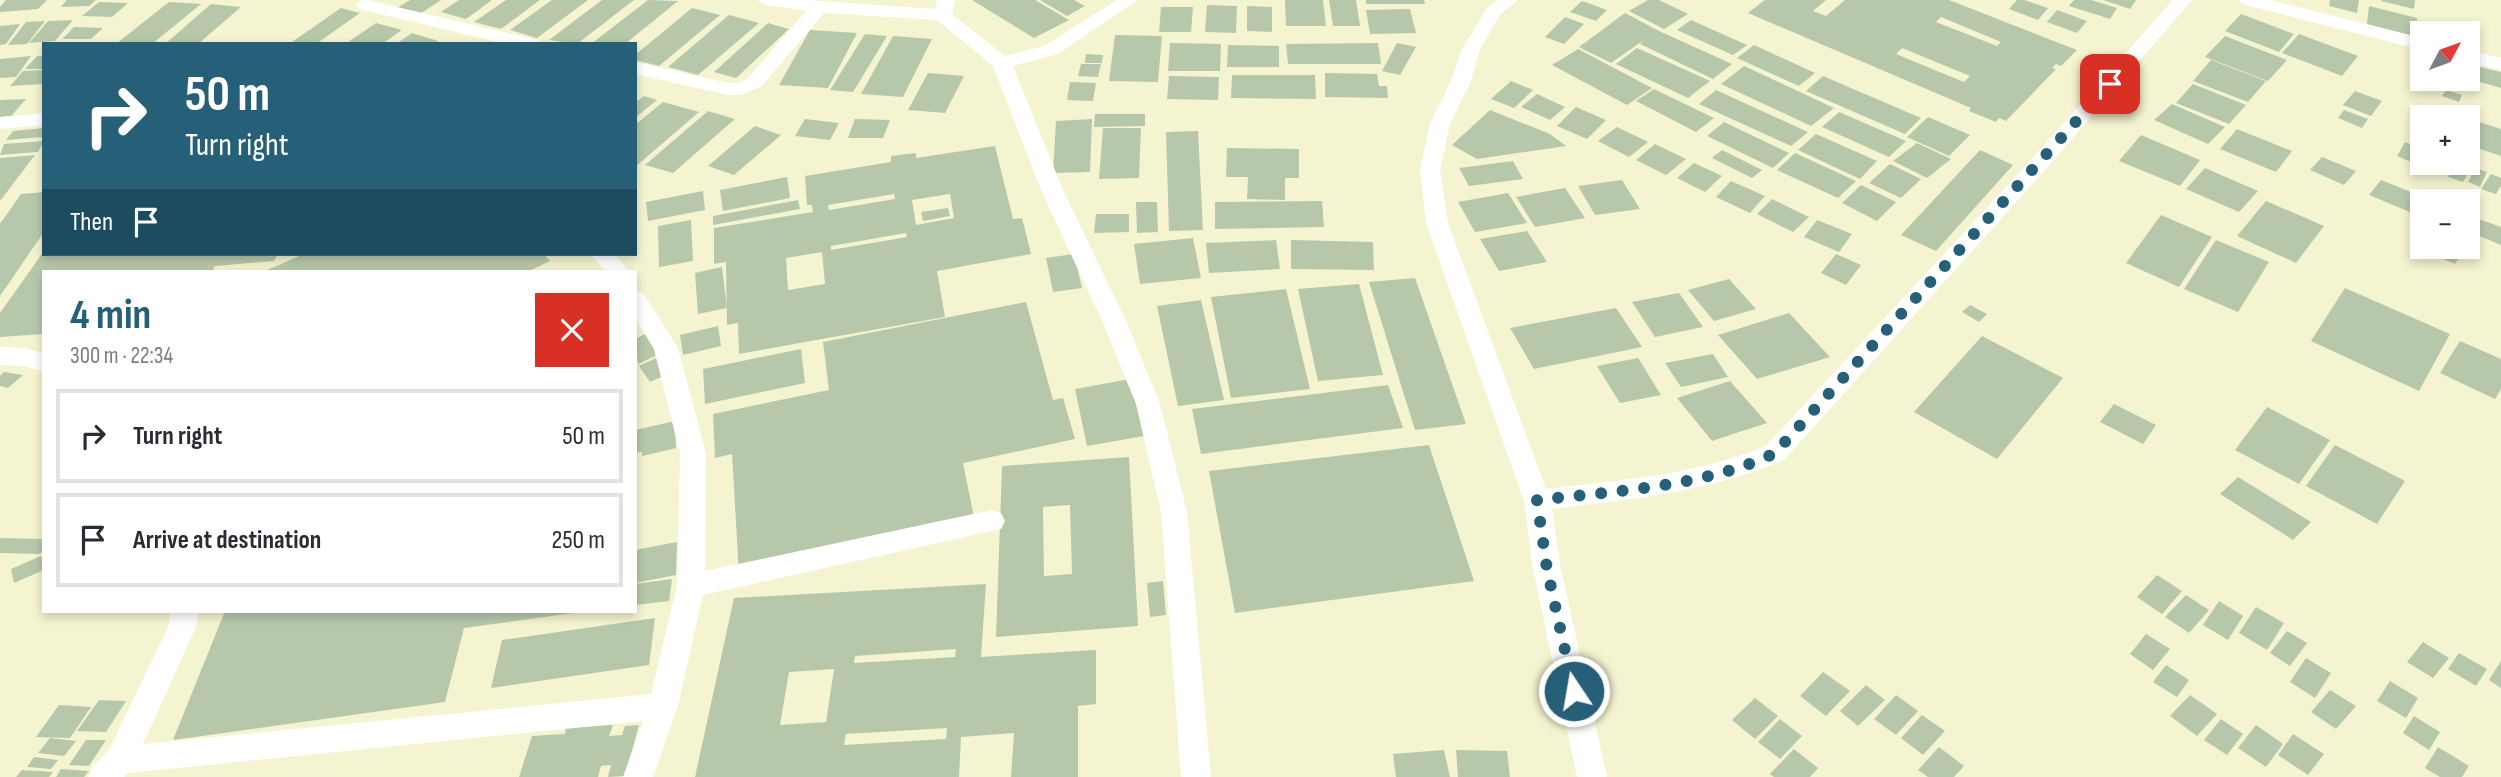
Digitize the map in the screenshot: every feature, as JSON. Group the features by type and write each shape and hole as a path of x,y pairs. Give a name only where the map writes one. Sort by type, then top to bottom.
{"street":[{"path":"766,0 819,7 944,7 1002,63 1052,190 1115,323 1148,404 1174,512 1195,777"},
{"path":"1002,63 1051,50 1129,0"},
{"path":"1509,0 1493,12 1471,49 1461,81 1440,124 1430,170 1437,223 1537,500 1547,569 1592,777"},
{"path":"1537,500 1713,475 1752,464 1775,453 2038,166 2183,0"},
{"path":"2248,0 2410,41"},
{"path":"365,5 522,42"},
{"path":"637,68 728,89 741,89 754,83 819,7"},
{"path":"2480,59 2501,64"},
{"path":"0,123 42,118"},
{"path":"603,256 617,270"},
{"path":"637,302 666,348 693,454 691,586 663,706 638,777"},
{"path":"0,356 26,357 42,362"},
{"path":"691,586 992,521"},
{"path":"111,768 182,627 185,613"},
{"path":"111,768 663,706"}],"building":[{"path":"6,0 47,0 38,9 0,12 0,7"},
{"path":"67,0 96,0 89,6 61,7"},
{"path":"410,0 441,0 420,14 397,8"},
{"path":"459,0 492,0 466,19 441,12"},
{"path":"506,0 540,0 501,29 474,22"},
{"path":"552,0 588,0 537,38 510,30"},
{"path":"602,0 634,0 580,42 549,40"},
{"path":"648,0 678,1 627,42 594,42"},
{"path":"972,0 1035,0 1069,20 1034,38"},
{"path":"1040,0 1074,0 1085,6 1067,16"},
{"path":"1285,0 1323,0 1326,26 1286,26"},
{"path":"1329,0 1356,0 1360,26 1333,26"},
{"path":"1366,0 1424,0 1425,4 1366,4"},
{"path":"1648,0 1659,0 1688,14 1664,29 1629,11"},
{"path":"1765,0 1826,0 1813,11 1826,16 1845,0 1949,0 2077,50 2061,66 2056,64 2052,68 2056,69 2006,121 1999,118 1996,122 1969,111 1971,108 1748,13","holes":["1941,17 2001,42 1997,46 1936,22","1902,48 1970,76 1964,82 1896,54"]},
{"path":"2017,0 2048,8 2038,20 2009,9"},
{"path":"2074,0 2091,0 2117,8 2110,19 2069,6"},
{"path":"2103,0 2136,0 2130,9"},
{"path":"2330,0 2359,0 2357,13 2329,6"},
{"path":"2382,0 2415,0 2414,9 2381,1"},
{"path":"1582,1 1607,10 1596,21 1570,12"},
{"path":"99,2 128,3 112,17 82,16"},
{"path":"169,2 201,4 154,42 119,42"},
{"path":"211,4 241,7 200,42 167,42"},
{"path":"1207,5 1237,6 1236,33 1205,32"},
{"path":"1247,6 1272,7 1272,32 1247,31"},
{"path":"2369,6 2417,18 2417,21 2410,21 2410,35 2367,24"},
{"path":"1161,7 1193,7 1191,32 1159,32"},
{"path":"341,8 360,13 319,42 292,42"},
{"path":"692,8 720,15 659,66 637,60 637,53"},
{"path":"1410,9 1416,33 1370,34 1366,10"},
{"path":"2057,10 2087,21 2077,33 2047,22"},
{"path":"1625,13 1732,64 1713,79 1640,44 1644,40 1611,63 1579,47"},
{"path":"2241,14 2294,34 2279,52 2225,31"},
{"path":"729,15 759,23 698,75 668,67"},
{"path":"1565,17 1584,24 1564,44 1545,37"},
{"path":"73,20 55,41 29,43 48,21"},
{"path":"1691,20 1747,45 1733,55 1677,30"},
{"path":"45,21 27,44 8,45 26,22"},
{"path":"376,23 402,30 385,42 348,42"},
{"path":"768,23 789,29 736,78 714,72"},
{"path":"20,24 6,44 0,45 0,26"},
{"path":"74,27 103,28 91,39 62,39"},
{"path":"810,30 857,33 828,88 779,85"},
{"path":"412,33 438,41 437,42 399,42"},
{"path":"865,34 887,36 853,92 830,90"},
{"path":"2299,34 2358,56 2342,76 2282,53"},
{"path":"1115,35 1162,36 1158,82 1109,81"},
{"path":"893,36 932,39 903,97 861,94"},
{"path":"2225,36 2287,60 2268,81 2205,57"},
{"path":"1170,43 1221,44 1220,71 1168,71"},
{"path":"1378,43 1381,64 1288,64 1286,44"},
{"path":"1397,43 1416,47 1400,75 1382,71"},
{"path":"1228,45 1279,46 1279,67 1227,67"},
{"path":"1754,45 1815,73 1799,86 1737,58"},
{"path":"1637,48 1710,81 1688,98 1616,64"},
{"path":"1578,49 1652,88 1627,105 1552,65"},
{"path":"1086,54 1103,55 1102,63 1085,63"},
{"path":"31,56 16,77 0,78 0,59"},
{"path":"37,56 42,56 42,69 25,69"},
{"path":"2211,60 2266,81 2248,102 2193,81"},
{"path":"1081,64 1101,64 1098,77 1078,76"},
{"path":"1744,66 1834,108 1811,126 1721,84"},
{"path":"2480,67 2501,72 2501,88 2480,82"},
{"path":"42,70 42,84 10,86 23,71"},
{"path":"928,73 964,76 945,113 908,110"},
{"path":"1325,73 1377,74 1379,86 1387,86 1388,98 1325,97"},
{"path":"1232,75 1315,75 1316,99 1231,98"},
{"path":"1169,76 1219,77 1218,100 1167,99"},
{"path":"1823,76 1921,118 1905,134 1806,91"},
{"path":"1511,81 1533,90 1514,108 1491,99"},
{"path":"1070,82 1096,83 1093,101 1067,100"},
{"path":"2193,84 2246,105 2229,124 2176,103"},
{"path":"1654,89 1714,118 1696,132 1636,101"},
{"path":"1716,90 1808,132 1791,146 1699,104"},
{"path":"2355,91 2382,101 2371,116 2343,105"},
{"path":"2445,91 2462,95 2459,102 2442,96"},
{"path":"1537,94 1565,107 1550,120 1521,107"},
{"path":"644,96 657,100 637,116 637,101"},
{"path":"26,99 11,116 0,117 0,100"},
{"path":"663,102 699,112 637,165 637,123"},
{"path":"2172,104 2225,127 2208,144 2154,120"},
{"path":"1576,107 1606,120 1587,139 1557,126"},
{"path":"1490,110 1550,134 1566,146 1477,159 1452,145"},
{"path":"2344,110 2368,119 2362,128 2338,118"},
{"path":"708,111 735,119 673,173 645,165"},
{"path":"1839,112 1906,141 1889,157 1822,127"},
{"path":"1095,114 1145,114 1145,126 1094,127"},
{"path":"1928,117 1970,135 1949,156 1907,137"},
{"path":"805,119 839,123 830,140 795,136"},
{"path":"855,119 890,120 883,138 848,138"},
{"path":"1092,119 1090,172 1053,173 1056,121"},
{"path":"1724,122 1789,153 1773,168 1707,136"},
{"path":"2480,122 2501,129 2501,156 2480,149"},
{"path":"755,126 781,135 734,175 708,166"},
{"path":"1617,127 1648,142 1629,157 1598,141"},
{"path":"42,128 42,137 6,140 13,131"},
{"path":"1103,128 1141,128 1139,178 1099,179"},
{"path":"2237,129 2292,151 2276,172 2220,149"},
{"path":"1198,131 1203,230 1169,231 1166,132"},
{"path":"1816,134 1877,161 1860,179 1798,150"},
{"path":"2141,135 2200,160 2180,186 2119,161"},
{"path":"42,141 38,152 0,155 4,144"},
{"path":"2405,142 2410,144 2410,162 2397,156"},
{"path":"1917,143 1951,159 1927,178 1893,161"},
{"path":"1655,144 1686,159 1666,175 1636,160"},
{"path":"995,146 1013,219 1022,218 1031,254 937,271 945,317 739,354 738,323 727,325 726,262 714,264 714,228 813,212 812,205 807,205 805,176 891,162 891,156 916,153 916,158","holes":["894,194 895,199 829,210 828,205","950,194 954,218 916,225 912,200","906,233 907,237 831,250 831,246","822,252 825,284 788,290 786,258"]},
{"path":"1227,148 1299,149 1299,178 1285,178 1285,200 1247,199 1248,177 1226,177"},
{"path":"1722,150 1762,170 1752,178 1712,158"},
{"path":"1980,150 2013,165 1936,251 1901,235"},
{"path":"1795,153 1856,181 1838,198 1777,170"},
{"path":"35,155 0,201 0,158"},
{"path":"2322,157 2356,171 2344,185 2310,170"},
{"path":"1513,161 1523,179 1469,186 1459,168"},
{"path":"1694,163 1722,176 1705,192 1677,178"},
{"path":"1890,164 1921,179 1901,198 1869,183"},
{"path":"2205,168 2258,191 2239,212 2186,189"},
{"path":"2480,169 2487,172 2480,187 2468,182 2472,175 2480,175"},
{"path":"2491,174 2501,178 2501,186 2496,194 2481,189"},
{"path":"2449,175 2467,175 2463,182 2448,177"},
{"path":"787,177 790,198 723,211 720,190"},
{"path":"1622,180 1640,209 1595,215 1578,186"},
{"path":"2381,180 2410,191 2410,212 2369,195"},
{"path":"1731,181 1765,196 1750,213 1716,197"},
{"path":"1861,185 1896,202 1877,221 1842,203"},
{"path":"1565,188 1585,218 1535,227 1516,197"},
{"path":"703,191 705,210 648,221 646,202"},
{"path":"42,192 42,235 0,296 0,224 21,194"},
{"path":"1508,193 1527,223 1475,232 1458,202"},
{"path":"1772,199 1809,217 1793,232 1757,214"},
{"path":"798,200 800,209 713,225 713,216"},
{"path":"1322,201 1324,227 1215,229 1215,202"},
{"path":"2266,201 2324,226 2296,263 2237,236"},
{"path":"1136,202 1157,202 1158,232 1137,233"},
{"path":"948,208 950,216 923,221 921,212"},
{"path":"1096,214 1129,214 1129,232 1094,233"},
{"path":"2161,215 2212,237 2179,287 2126,263"},
{"path":"2480,219 2501,227 2501,245 2480,236"},
{"path":"691,220 693,261 659,267 658,226"},
{"path":"1817,220 1852,234 1839,252 1804,237"},
{"path":"1527,231 1547,262 1499,271 1480,239"},
{"path":"1193,238 1201,278 1140,284 1134,244"},
{"path":"1276,240 1280,269 1209,273 1206,243"},
{"path":"1291,240 1373,242 1374,270 1291,269"},
{"path":"2216,240 2269,262 2238,312 2184,289"},
{"path":"42,254 42,256 277,256 274,261 215,266 213,270 42,270 42,334 0,337 0,313"},
{"path":"1074,254 1082,288 1053,292 1046,258"},
{"path":"1836,254 1861,265 1846,285 1821,273"},
{"path":"299,256 546,256 550,261 531,270 267,270"},
{"path":"2443,259 2458,259 2455,264"},
{"path":"722,267 727,308 698,314 695,273"},
{"path":"1415,278 1466,424 1415,430 1369,282"},
{"path":"1729,279 1756,309 1714,321 1688,290"},
{"path":"1359,284 1383,375 1318,381 1298,289"},
{"path":"2345,288 2450,334 2419,391 2311,341"},
{"path":"1286,289 1310,389 1231,398 1211,297"},
{"path":"1679,293 1703,327 1655,337 1632,302"},
{"path":"1201,300 1224,400 1178,406 1157,306"},
{"path":"1026,302 1053,400 1063,398 1075,439 963,463 975,522 739,574 732,454 715,458 713,414 829,390 823,342"},
{"path":"1970,305 1987,314 1979,322 1962,312"},
{"path":"1616,308 1642,347 1534,369 1510,328"},
{"path":"1789,313 1830,357 1757,379 1718,335"},
{"path":"718,326 721,346 683,355 680,335"},
{"path":"647,333 662,353 638,364 637,338"},
{"path":"1982,336 2063,378 1997,459 1914,412"},
{"path":"2460,341 2501,359 2501,389 2495,399 2440,373"},
{"path":"801,349 805,383 705,404 703,369"},
{"path":"1713,354 1728,377 1681,387 1665,363"},
{"path":"658,357 670,373 650,382 639,366"},
{"path":"1638,358 1661,395 1620,403 1597,366"},
{"path":"4,372 23,375 8,388 0,386 0,376"},
{"path":"1130,379 1144,436 1087,446 1075,389"},
{"path":"1730,381 1767,423 1712,441 1677,398"},
{"path":"1388,385 1403,428 1201,454 1192,409"},
{"path":"2114,404 2156,425 2143,444 2100,422"},
{"path":"2267,407 2330,440 2299,484 2235,450"},
{"path":"675,421 676,448 642,456 642,452 637,453 637,430"},
{"path":"1429,445 1474,581 1235,613 1209,471"},
{"path":"2335,445 2405,481 2377,524 2306,486"},
{"path":"1129,457 1138,626 996,637 1002,466","holes":["1070,505 1072,574 1044,576 1043,507"]},
{"path":"2238,477 2311,522 2293,540 2220,494"},
{"path":"0,538 42,539 40,554 0,553"},
{"path":"677,542 676,575 637,583 637,550"},
{"path":"41,556 42,571 14,583 11,569"},
{"path":"2157,575 2182,591 2162,614 2137,597"},
{"path":"672,579 669,601 637,605 637,584"},
{"path":"1163,581 1166,615 1150,617 1147,583"},
{"path":"986,584 981,657 1096,650 1096,704 1078,706 1078,777 1011,777 1014,733 961,737 959,777 695,777 734,598","holes":["956,649 955,657 854,663 855,656","834,669 826,722 780,725 789,672","947,728 946,739 844,745 846,734"]},
{"path":"2186,595 2209,610 2189,633 2165,617"},
{"path":"2219,601 2243,616 2228,640 2203,625"},
{"path":"2256,607 2284,623 2267,650 2239,633"},
{"path":"224,613 573,613 464,628 445,702 173,740"},
{"path":"655,618 649,665 491,688 502,640"},
{"path":"2287,631 2307,643 2290,666 2270,653"},
{"path":"2146,634 2170,649 2153,670 2130,654"},
{"path":"2423,642 2449,658 2433,678 2407,662"},
{"path":"2459,653 2487,669 2476,686 2448,669"},
{"path":"2306,658 2331,673 2315,698 2290,682"},
{"path":"2501,661 2501,688 2489,680"},
{"path":"2166,665 2189,680 2177,697 2153,682"},
{"path":"1823,672 1850,691 1826,716 1800,696"},
{"path":"2390,681 2418,698 2406,718 2377,701"},
{"path":"1866,685 1885,700 1858,726 1840,711"},
{"path":"2330,690 2356,706 2336,729 2311,712"},
{"path":"1896,695 1918,711 1896,735 1874,719"},
{"path":"2190,695 2217,714 2197,736 2170,716"},
{"path":"1755,698 1778,716 1755,739 1732,720"},
{"path":"99,700 126,701 106,732 77,731"},
{"path":"59,705 91,707 70,738 36,737"},
{"path":"1922,715 1945,731 1923,755 1901,738"},
{"path":"2414,716 2440,732 2429,750 2403,733"},
{"path":"1780,719 1802,736 1780,759 1758,742"},
{"path":"2221,719 2243,734 2227,755 2204,740"},
{"path":"613,725 609,736 622,735 625,726 639,725 625,776 608,777 611,765 601,766 598,777 519,777 532,736 565,734 566,728"},
{"path":"2256,725 2283,744 2266,767 2238,748"},
{"path":"2293,734 2324,754 2308,775 2278,755"},
{"path":"50,738 76,741 64,756 38,753"},
{"path":"86,740 106,740 89,766 69,765"},
{"path":"1939,747 1964,766 1954,777 1928,777 1918,770"},
{"path":"2438,747 2469,766 2462,777 2440,777 2425,768"},
{"path":"1794,749 1818,768 1810,777 1774,777 1770,774"},
{"path":"1444,750 1450,777 1396,777 1393,754"},
{"path":"1456,750 1507,751 1510,777 1458,777"},
{"path":"34,757 58,760 51,769 27,767"},
{"path":"61,769 89,771 84,777 56,777"},
{"path":"22,770 53,772 49,777 16,777"}],"route":[{"path":"1574,691 1547,569 1537,500 1713,475 1752,464 1775,453 2110,84"}]}
